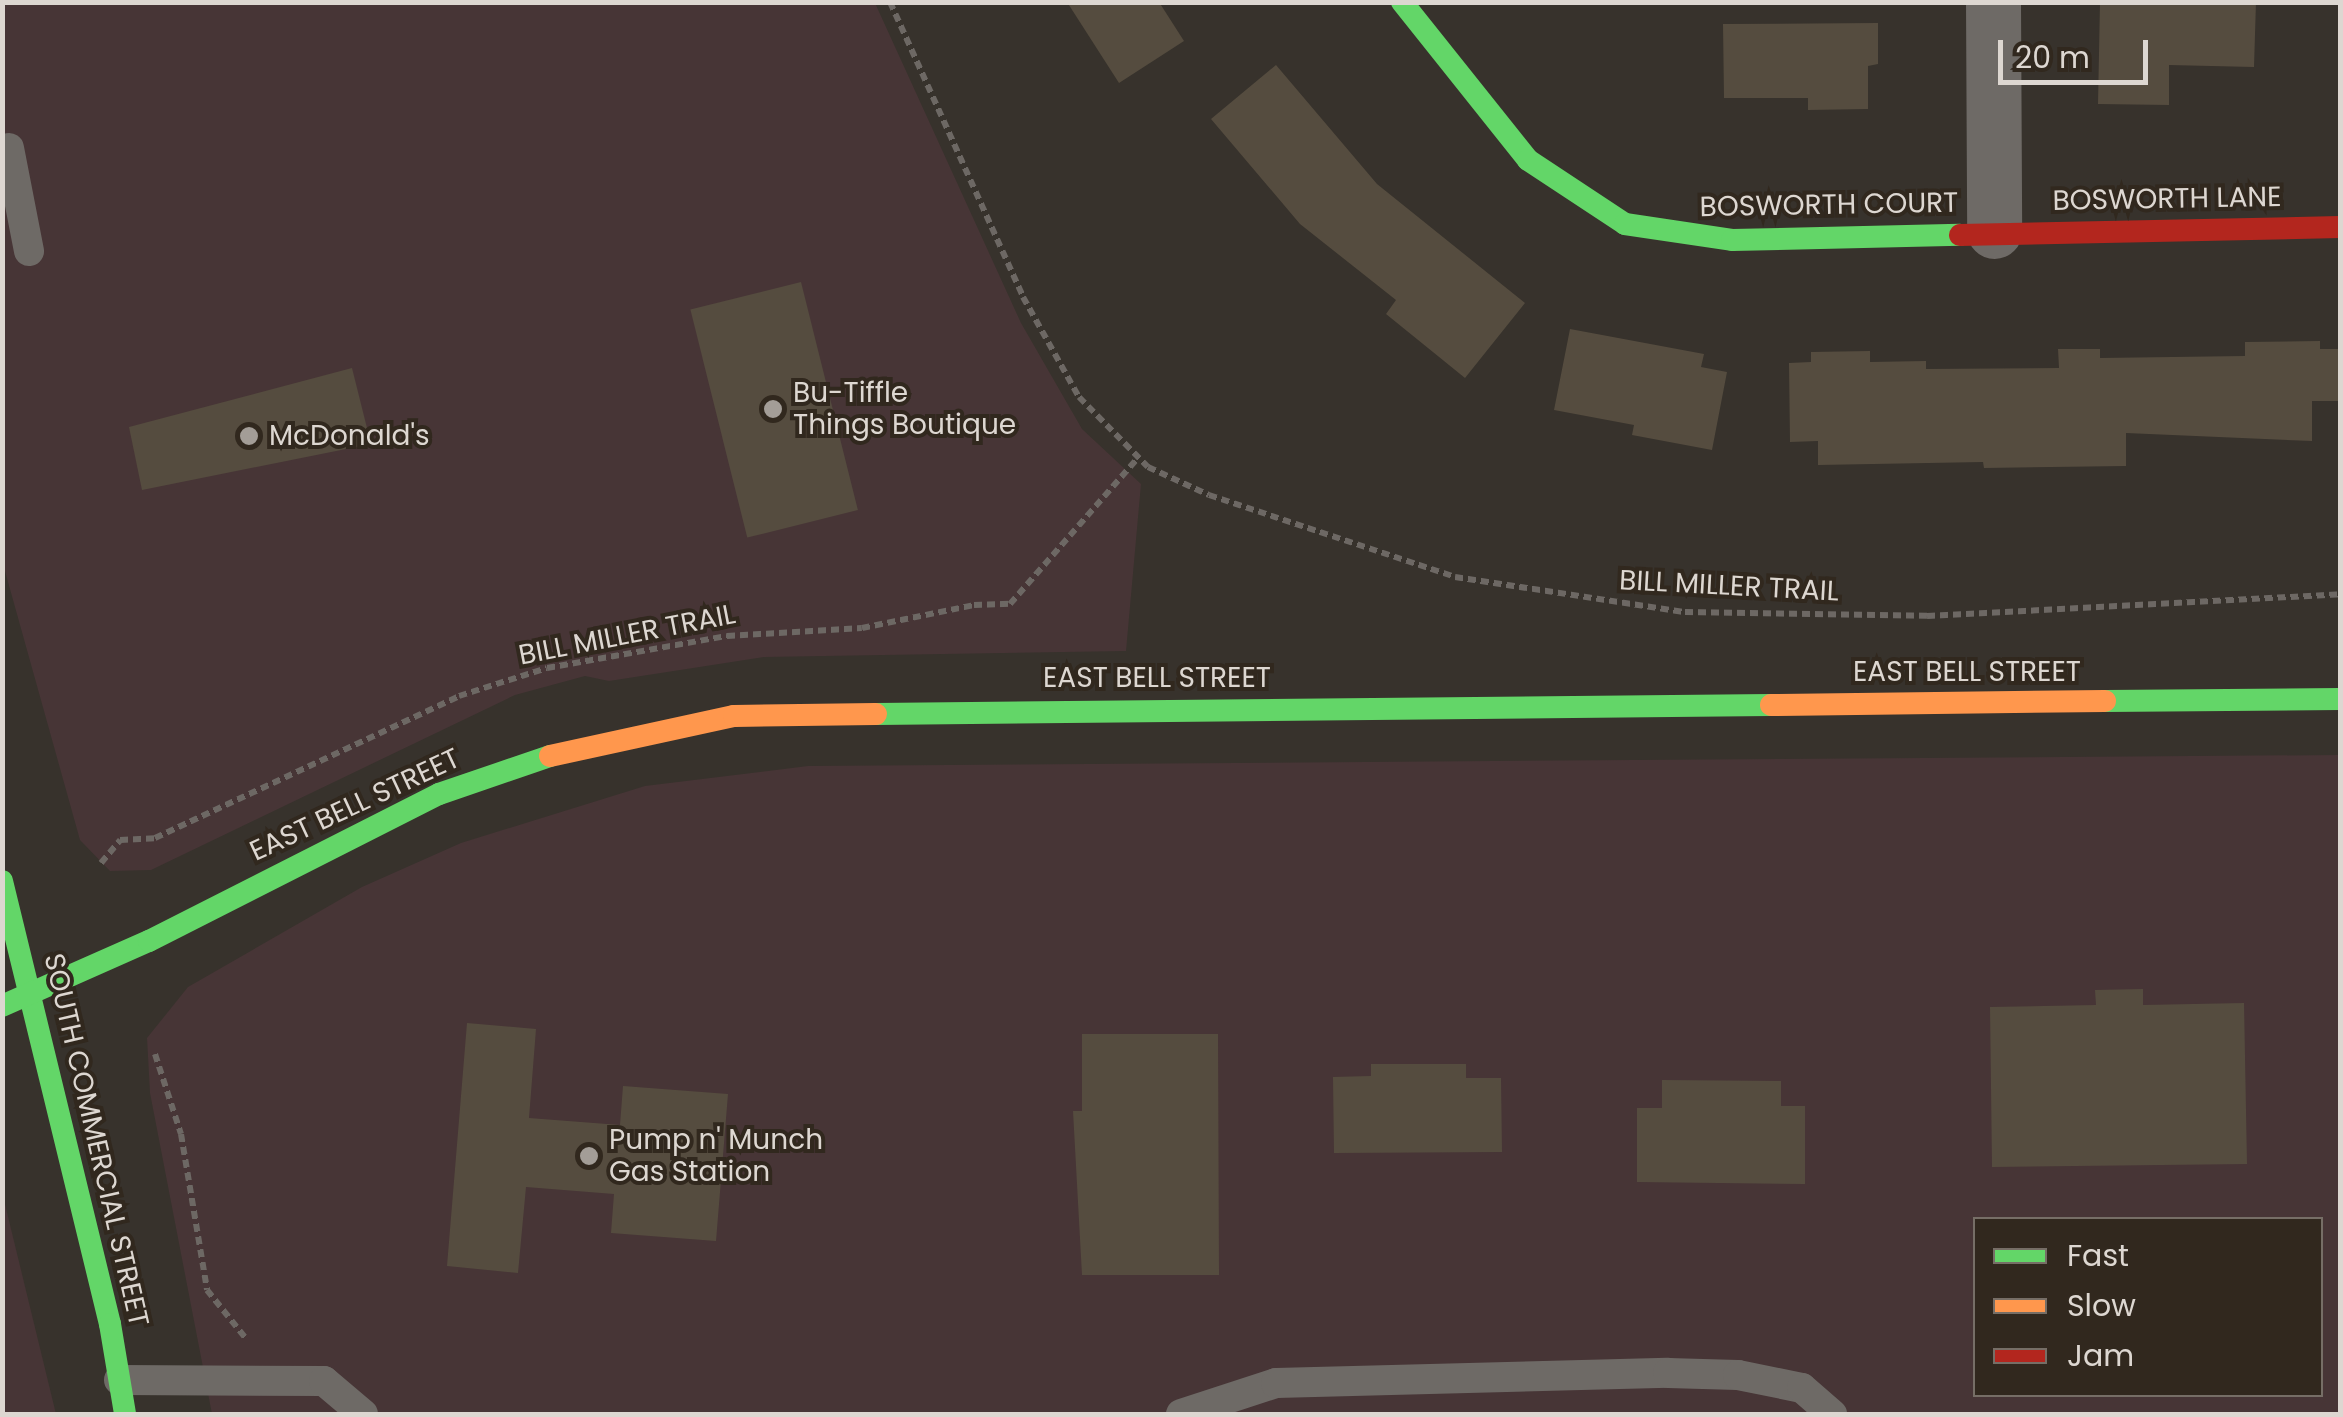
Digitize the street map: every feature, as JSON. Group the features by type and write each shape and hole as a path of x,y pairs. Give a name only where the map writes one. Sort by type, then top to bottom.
{"main road":[{"name":"BOSWORTH COURT","path":"1402,2 1528,160 1625,224 1732,240 1994,231"},
{"name":"BOSWORTH LANE","path":"1994,231 2340,227"},
{"name":"EAST BELL STREET","path":"2,1006 150,941 439,794 567,750 734,716 2340,699"},
{"name":"SOUTH COMMERCIAL STREET","path":"2,880 124,1414"},
{"path":"2,988 30,992"}],"street":[{"path":"1993,2 1994,231"}],"lane":[{"path":"9,148 29,251"},
{"path":"1181,1414 1276,1384 1668,1374 1738,1375 1802,1388 1832,1414"},
{"path":"119,1380 324,1381 351,1412"}],"path":[{"name":"BILL MILLER TRAIL","path":"890,2 1023,297 1079,398 1137,459 1209,494 1402,563 1502,585 1684,612 1927,616 2340,594"},
{"name":"BILL MILLER TRAIL","path":"101,864 120,840 156,838 440,704 547,668 727,636 862,628 974,605 1010,604 1137,459"},
{"path":"155,1054 181,1134 207,1290 244,1328 258,1381"}],"shaded area":[{"path":"2,3 875,3 1021,323 1082,429 1141,484 1126,651 764,657 609,681 585,676 515,695 151,870 110,871 80,840 3,564"},
{"path":"2340,755 2340,1414 212,1414 150,1093 147,1038 188,987 362,887 461,843 645,786 808,766"},
{"path":"3,1196 56,1414 3,1414"}],"building":[{"path":"1067,2 1159,2 1184,41 1119,83"},
{"path":"2100,2 2256,2 2254,67 2169,65 2169,105 2098,104"},
{"path":"1878,23 1878,64 1868,66 1868,109 1808,110 1808,98 1724,98 1723,24"},
{"path":"1276,65 1377,184 1525,303 1465,378 1386,314 1396,300 1300,224 1211,119"},
{"name":"Bu-Tiffle Things Boutique","path":"801,282 858,510 747,538 690,310"},
{"path":"1570,329 1704,354 1701,367 1727,372 1712,450 1632,435 1634,425 1554,410"},
{"path":"2320,341 2320,349 2340,349 2340,401 2312,401 2312,441 2126,433 2126,466 1984,468 1983,462 1818,465 1818,441 1790,442 1789,363 1811,362 1811,352 1870,351 1870,362 1926,361 1926,369 2059,368 2058,349 2100,349 2100,358 2245,356 2245,342"},
{"name":"McDonald's","path":"352,368 371,444 142,490 129,427"},
{"path":"2143,989 2143,1005 2244,1003 2247,1164 1992,1167 1990,1007 2096,1005 2095,990"},
{"name":"Pump n' Munch Gas Station","path":"467,1023 536,1029 529,1118 620,1125 623,1086 728,1094 716,1241 611,1233 614,1194 526,1187 518,1273 447,1266"},
{"path":"1082,1034 1218,1034 1219,1275 1082,1275 1073,1111 1082,1111"},
{"path":"1371,1064 1466,1064 1466,1078 1501,1078 1502,1152 1334,1153 1333,1077 1371,1076"},
{"path":"1662,1080 1781,1081 1781,1106 1805,1106 1805,1184 1637,1182 1637,1108 1662,1108"}],"traffic: fast":[{"path":"1402,2 1528,160 1625,224 1732,240 1960,235"},
{"path":"2105,701 2340,699"},
{"path":"876,714 1771,705"},
{"path":"2,1006 149,941 439,794 550,756"},
{"path":"2,881 110,1324 125,1414"}],"traffic: slow":[{"path":"1771,705 2105,701"},
{"path":"550,756 734,716 876,714"}],"traffic: jam":[{"path":"1960,235 2340,227"}],"place":[{"name":"Bu-Tiffle Things Boutique","path":"773,409"},
{"name":"McDonald's","path":"249,436"},
{"name":"Pump n' Munch Gas Station","path":"589,1156"}]}
